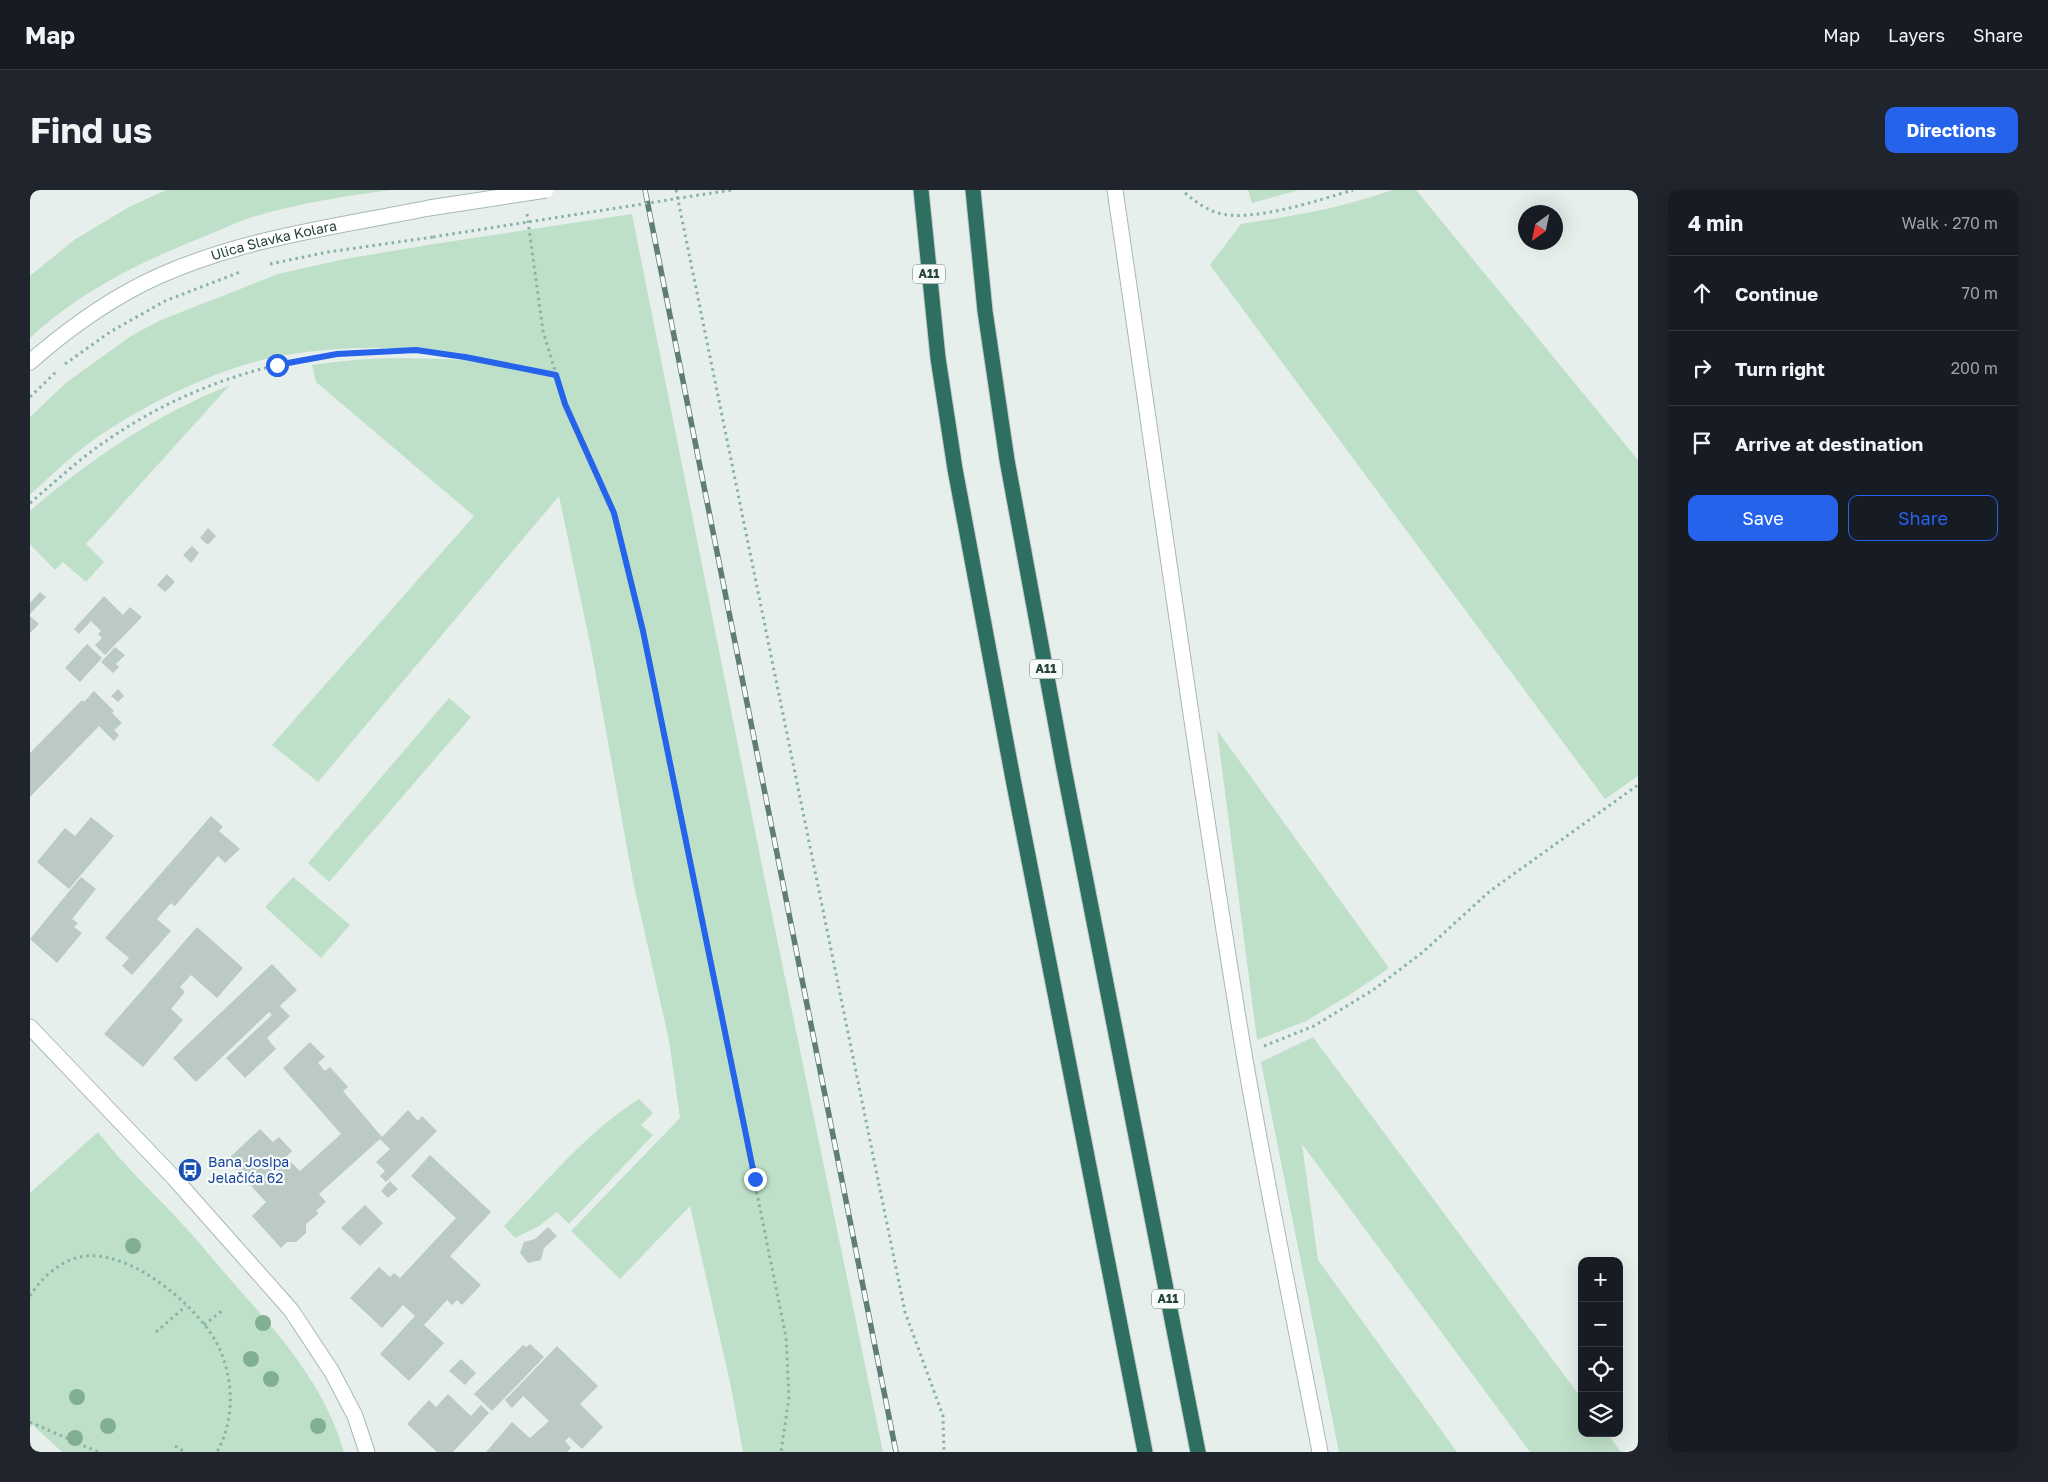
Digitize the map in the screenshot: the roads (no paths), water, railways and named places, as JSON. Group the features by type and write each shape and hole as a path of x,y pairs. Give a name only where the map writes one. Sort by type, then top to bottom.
{"highway":[{"name":"A11","path":"921,190 938,358 955,469 1013,779 1145,1452"},
{"name":"A11","path":"973,190 985,312 1007,460 1062,759 1198,1452"}],"street":[{"name":"Ulica Slavka Kolara","path":"30,362 63,333 111,301 159,276 206,258 268,240 429,208 546,190"},
{"path":"1115,190 1188,698 1244,1053 1320,1452"},
{"path":"30,1027 174,1178 291,1310 332,1372 355,1416 367,1452"}],"railway":[{"path":"645,190 896,1452"}],"place":[{"name":"Bana Josipa Jelačića 62","path":"190,1170"}]}
